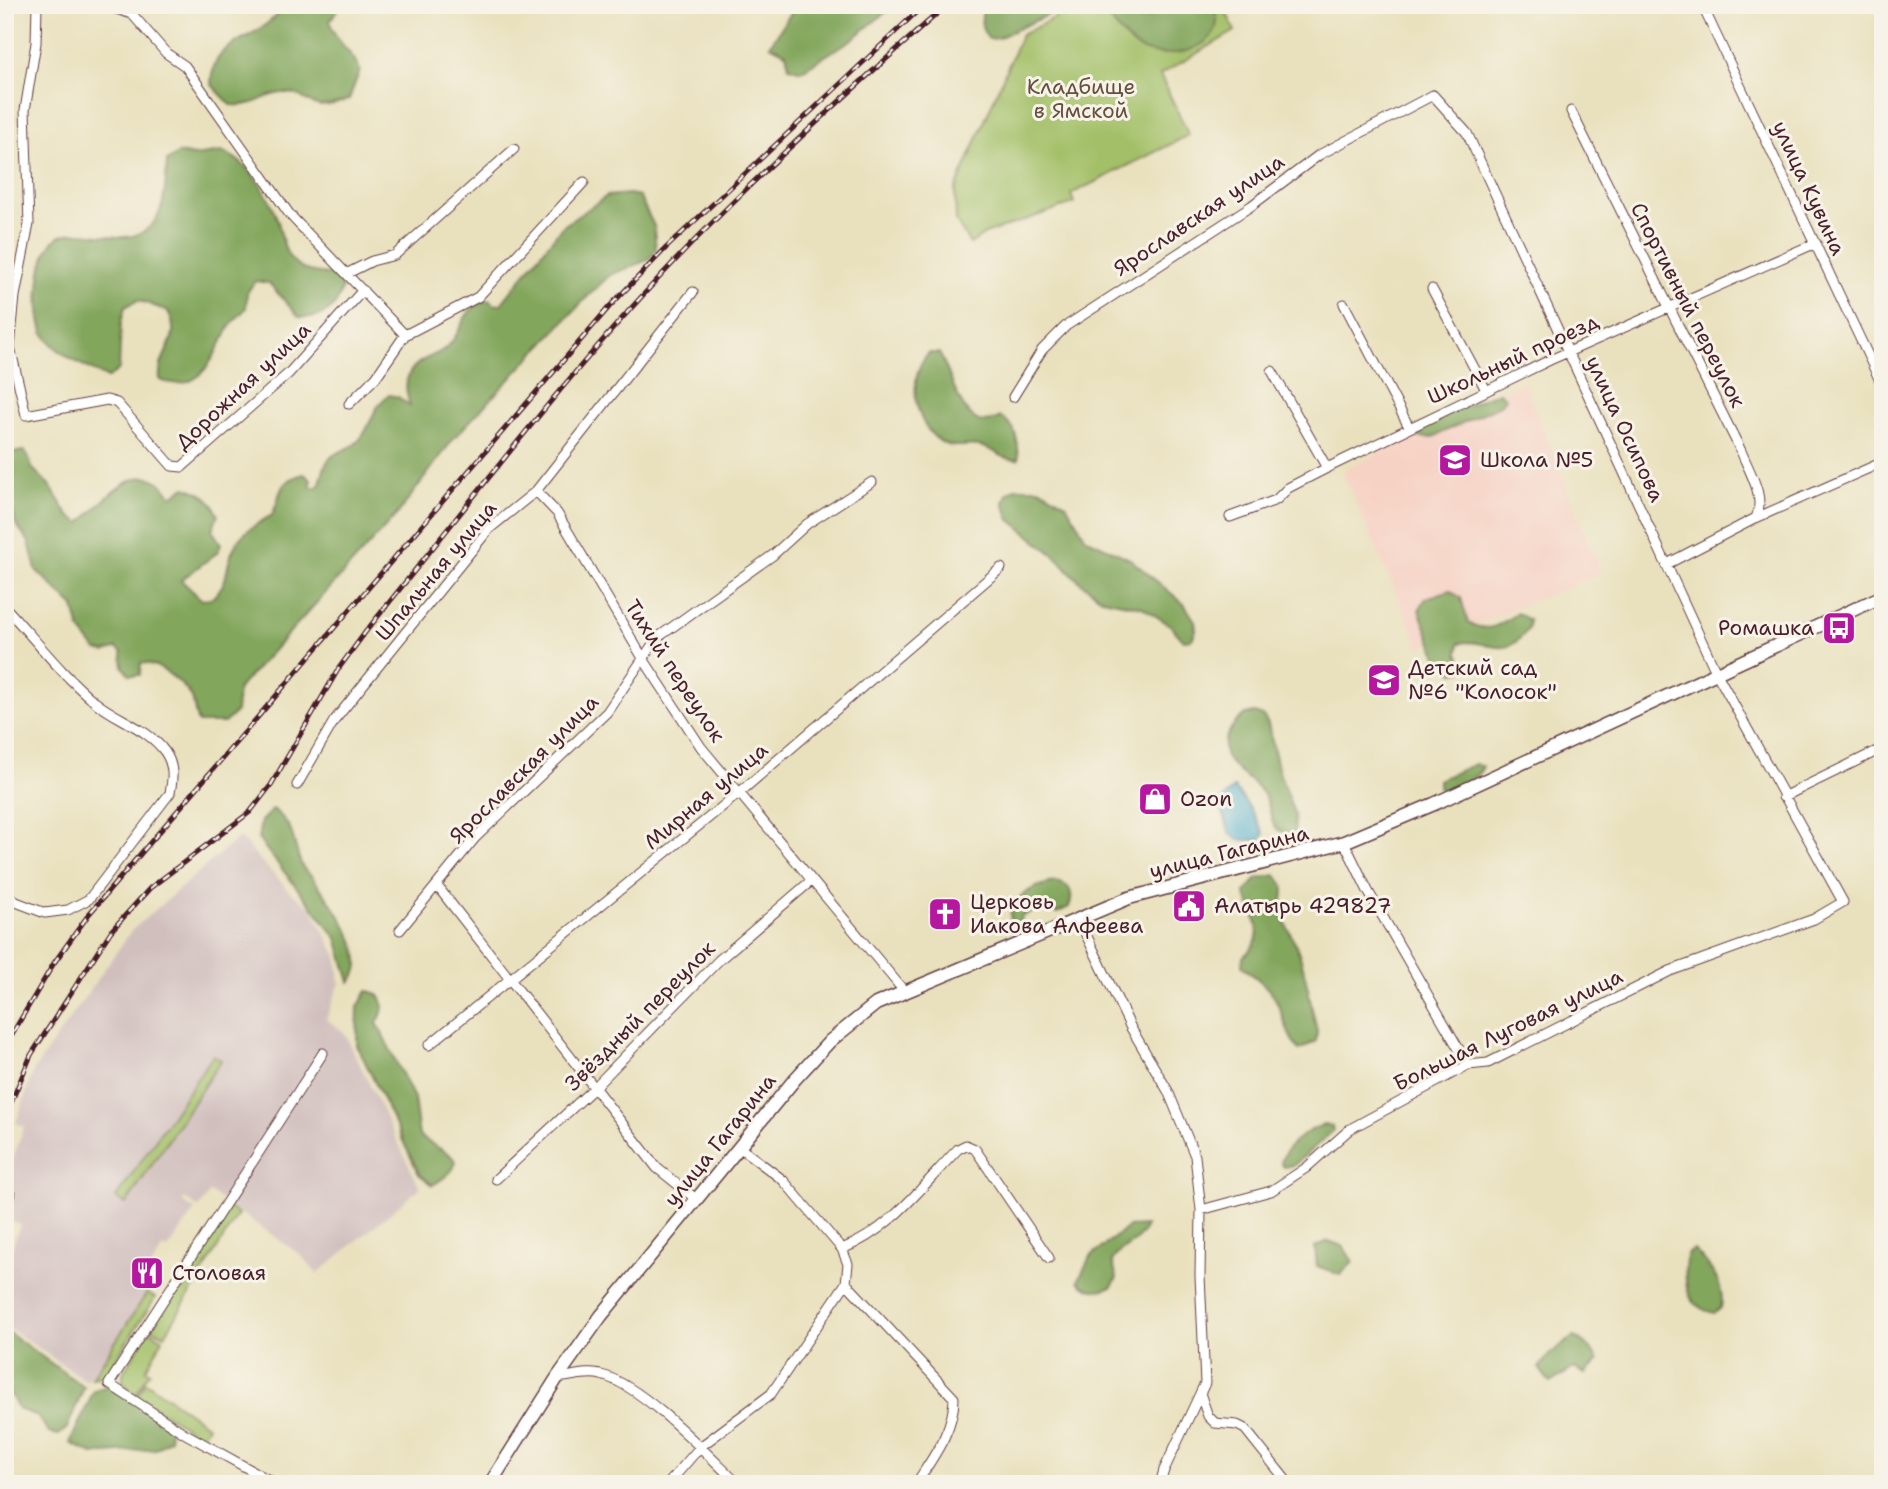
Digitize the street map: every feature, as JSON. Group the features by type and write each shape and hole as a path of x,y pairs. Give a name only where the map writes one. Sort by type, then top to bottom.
{"main road":[{"name":"улица Гагарина","path":"490,1484 557,1378 601,1316 830,1041 876,1004 1129,898 1344,842 1434,804 1883,596"}],"street":[{"name":"Дорожная улица","path":"37,5 36,43 25,110 29,225 15,296 10,347 26,415 107,400 117,404 172,466 182,467 289,373 363,290"},
{"path":"103,5 132,14 166,53 185,66 290,215 405,335"},
{"name":"улица Кувина","path":"1702,5 1883,387"},
{"name":"улица Осипова","path":"1433,95 1468,133 1717,674 1843,902"},
{"name":"Ярославская улица","path":"1013,397 1042,351 1066,326 1251,206 1319,155 1433,95"},
{"name":"Спортивный переулок","path":"1571,111 1741,451 1758,493 1760,504 1756,518"},
{"path":"348,273 372,261 395,255 514,149"},
{"path":"349,404 376,377 405,335 478,297 584,182"},
{"name":"Школьный проезд","path":"1230,517 1276,500 1288,488 1327,467 1486,390 1816,243"},
{"path":"1432,289 1486,390"},
{"name":"Шпальная улица","path":"297,785 334,721 501,516 536,491 693,292"},
{"path":"1344,304 1409,427"},
{"path":"1272,371 1327,467"},
{"path":"1667,564 1756,518 1883,462"},
{"name":"Ярославская улица","path":"400,930 438,887 475,838 607,712 657,638 773,555 807,524 872,482"},
{"name":"Тихий переулок","path":"536,491 557,513 644,660 701,747 904,990"},
{"name":"Мирная улица","path":"429,1045 739,793 1001,568"},
{"path":"5,607 92,700 114,717 151,738 166,753 174,776 170,793 89,899 68,911 45,913 16,902 5,892"},
{"path":"1783,797 1883,748"},
{"path":"1344,842 1368,891 1468,1065"},
{"name":"Звёздный переулок","path":"496,1178 594,1088 719,960 812,880"},
{"path":"438,887 657,1168 696,1199"},
{"name":"Большая Луговая улица","path":"1201,1210 1271,1191 1297,1175 1350,1129 1468,1065 1488,1063 1670,971 1814,919 1843,902"},
{"path":"1079,920 1130,1028 1168,1091 1185,1126 1195,1156 1201,1210 1200,1276 1206,1365 1201,1396 1164,1469 1160,1484"},
{"path":"276,1484 184,1433 109,1384 323,1053"},
{"path":"842,1249 863,1241 884,1225 958,1149 966,1145 975,1149 1004,1188 1049,1258"},
{"path":"668,1484 700,1447 771,1394 846,1283 848,1264 842,1249 783,1180 739,1147"},
{"path":"846,1283 954,1398 954,1411 944,1439 916,1484"},
{"path":"557,1378 598,1374 613,1379 700,1447 738,1484"},
{"path":"1201,1396 1208,1416 1215,1423 1237,1425 1245,1429 1289,1484"}],"shaded area":[{"path":"1524,382 1601,573 1420,648 1342,471"},
{"path":"239,837 287,889 311,908 337,956 340,983 326,1019 344,1032 420,1188 317,1274 301,1255 210,1192 199,1208 184,1198 182,1202 195,1210 168,1249 164,1247 153,1263 141,1287 147,1292 98,1368 86,1381 5,1325 5,1269 20,1224 5,1219 8,1173 24,1127 16,1123 34,1070 131,931"}],"green space":[{"path":"284,5 341,5 330,21 332,28 360,70 349,99 324,106 292,93 283,93 248,104 231,105 211,84 213,70 223,52 271,20"},
{"path":"800,5 895,5 851,40 801,71 789,67 786,53 770,45 791,13"},
{"path":"984,5 1069,5 998,38 989,39 982,23"},
{"name":"Кладбище в Ямской","path":"1079,5 1223,5 1235,31 1160,75 1189,135 1071,194 1074,203 985,234 970,244 956,221 955,191 1021,35"},
{"path":"1099,5 1215,5 1216,26 1214,32 1199,46 1177,53 1154,53 1130,42"},
{"path":"222,152 241,163 264,190 278,222 285,248 295,263 305,270 333,275 342,287 333,307 322,314 299,317 269,283 255,281 247,293 246,308 231,325 212,359 197,377 187,382 160,380 162,361 172,339 172,322 168,311 138,300 125,307 121,323 119,369 108,378 58,350 46,337 39,314 42,265 54,241 63,235 74,233 126,237 146,230 153,224 161,208 167,161 179,153 194,156"},
{"path":"607,196 639,196 654,226 656,250 648,260 610,275 454,438 399,512 238,689 236,712 224,723 198,723 191,696 176,679 162,669 141,663 140,675 130,675 123,667 122,652 116,648 105,652 96,650 80,630 74,607 36,570 29,542 15,523 11,502 5,496 5,448 10,453 24,451 32,468 50,486 68,515 81,523 113,492 137,478 149,478 160,483 171,496 185,487 206,496 218,515 212,530 221,544 218,552 181,580 202,600 212,598 225,580 237,542 250,529 272,515 281,489 288,481 304,474 311,479 311,487 318,487 327,462 360,439 383,400 389,395 398,397 410,406 406,386 409,374 423,360 449,345 473,308 488,300 496,305 501,304 562,227"},
{"path":"929,353 939,353 969,414 985,422 1001,417 1010,425 1017,441 1019,459 1009,459 979,446 945,444 934,437 926,427 916,401 917,374"},
{"path":"1499,392 1506,398 1500,405 1431,438 1418,437 1416,432 1421,425"},
{"path":"1015,488 1039,488 1066,504 1086,538 1130,559 1184,604 1195,621 1196,630 1192,639 1183,640 1170,625 1142,607 1103,599 1080,582 1054,555 1009,519 1004,502 1007,494"},
{"path":"1450,590 1461,598 1468,623 1494,627 1517,613 1529,620 1528,629 1511,645 1503,647 1459,643 1458,653 1464,666 1463,671 1454,673 1439,661 1419,610 1426,598"},
{"path":"1254,713 1263,716 1268,724 1279,772 1295,816 1294,834 1285,833 1274,826 1264,795 1234,768 1225,752 1225,743 1234,725 1242,717"},
{"path":"1475,764 1483,766 1471,780 1450,788 1438,788 1438,780"},
{"path":"273,809 290,829 302,866 348,929 358,958 357,971 350,982 337,938 258,839 261,821"},
{"path":"1275,875 1283,885 1283,915 1300,956 1317,1031 1316,1041 1299,1050 1291,1038 1275,998 1264,984 1242,966 1243,957 1256,942 1258,935 1256,920 1245,893 1257,879"},
{"path":"1054,882 1064,884 1069,889 1069,907 1057,913 1043,907 1022,916 1019,925 1011,922 1011,914 1017,900 1030,890"},
{"path":"367,991 381,998 383,1007 377,1023 414,1098 419,1136 446,1152 455,1162 446,1176 433,1185 419,1174 357,1045 358,1007"},
{"path":"213,1055 221,1060 126,1204 116,1198"},
{"path":"1323,1125 1332,1126 1333,1131 1294,1165 1284,1167 1281,1163 1287,1150 1303,1135"},
{"path":"226,1206 238,1214 165,1335 151,1328 176,1290 184,1290 191,1277 187,1269"},
{"path":"1146,1226 1139,1237 1112,1261 1117,1278 1112,1286 1094,1290 1078,1281 1090,1257 1128,1227"},
{"path":"1328,1241 1343,1246 1353,1262 1340,1275 1317,1266 1315,1247"},
{"path":"1693,1249 1710,1268 1721,1291 1721,1308 1715,1313 1697,1305 1688,1292 1686,1255"},
{"path":"147,1293 155,1298 105,1376 92,1378"},
{"path":"5,1330 84,1387 67,1428 59,1435 49,1433 38,1416 18,1409 5,1384"},
{"path":"149,1330 163,1339 146,1369 150,1372 135,1395 123,1382 123,1373"},
{"path":"1573,1337 1585,1343 1598,1361 1585,1374 1574,1368 1550,1383 1539,1368 1550,1354"},
{"path":"146,1382 208,1426 201,1437 137,1396"},
{"path":"107,1386 169,1427 170,1439 156,1449 93,1454 70,1443 94,1390"}],"water":[{"path":"1234,788 1251,810 1264,834 1260,840 1239,840 1229,832 1220,802"}],"railway":[{"path":"5,1046 54,963 89,914 610,306 666,248 924,5"},
{"path":"5,1117 31,1055 111,931 150,888 250,812 271,785 339,668 367,630 574,374 661,276 735,200 947,5"},
{"path":"5,1228 13,1193"}],"place":[{"name":"Школа №5","path":"1455,460"},
{"name":"Ромашка","path":"1839,628"},
{"name":"Детский сад №6 \"Колосок\"","path":"1384,680"},
{"name":"Ozon","path":"1155,799"},
{"name":"Алатырь 429827","path":"1189,906"},
{"name":"Церковь Иакова Алфеева","path":"945,914"},
{"name":"Столовая","path":"147,1273"}]}
